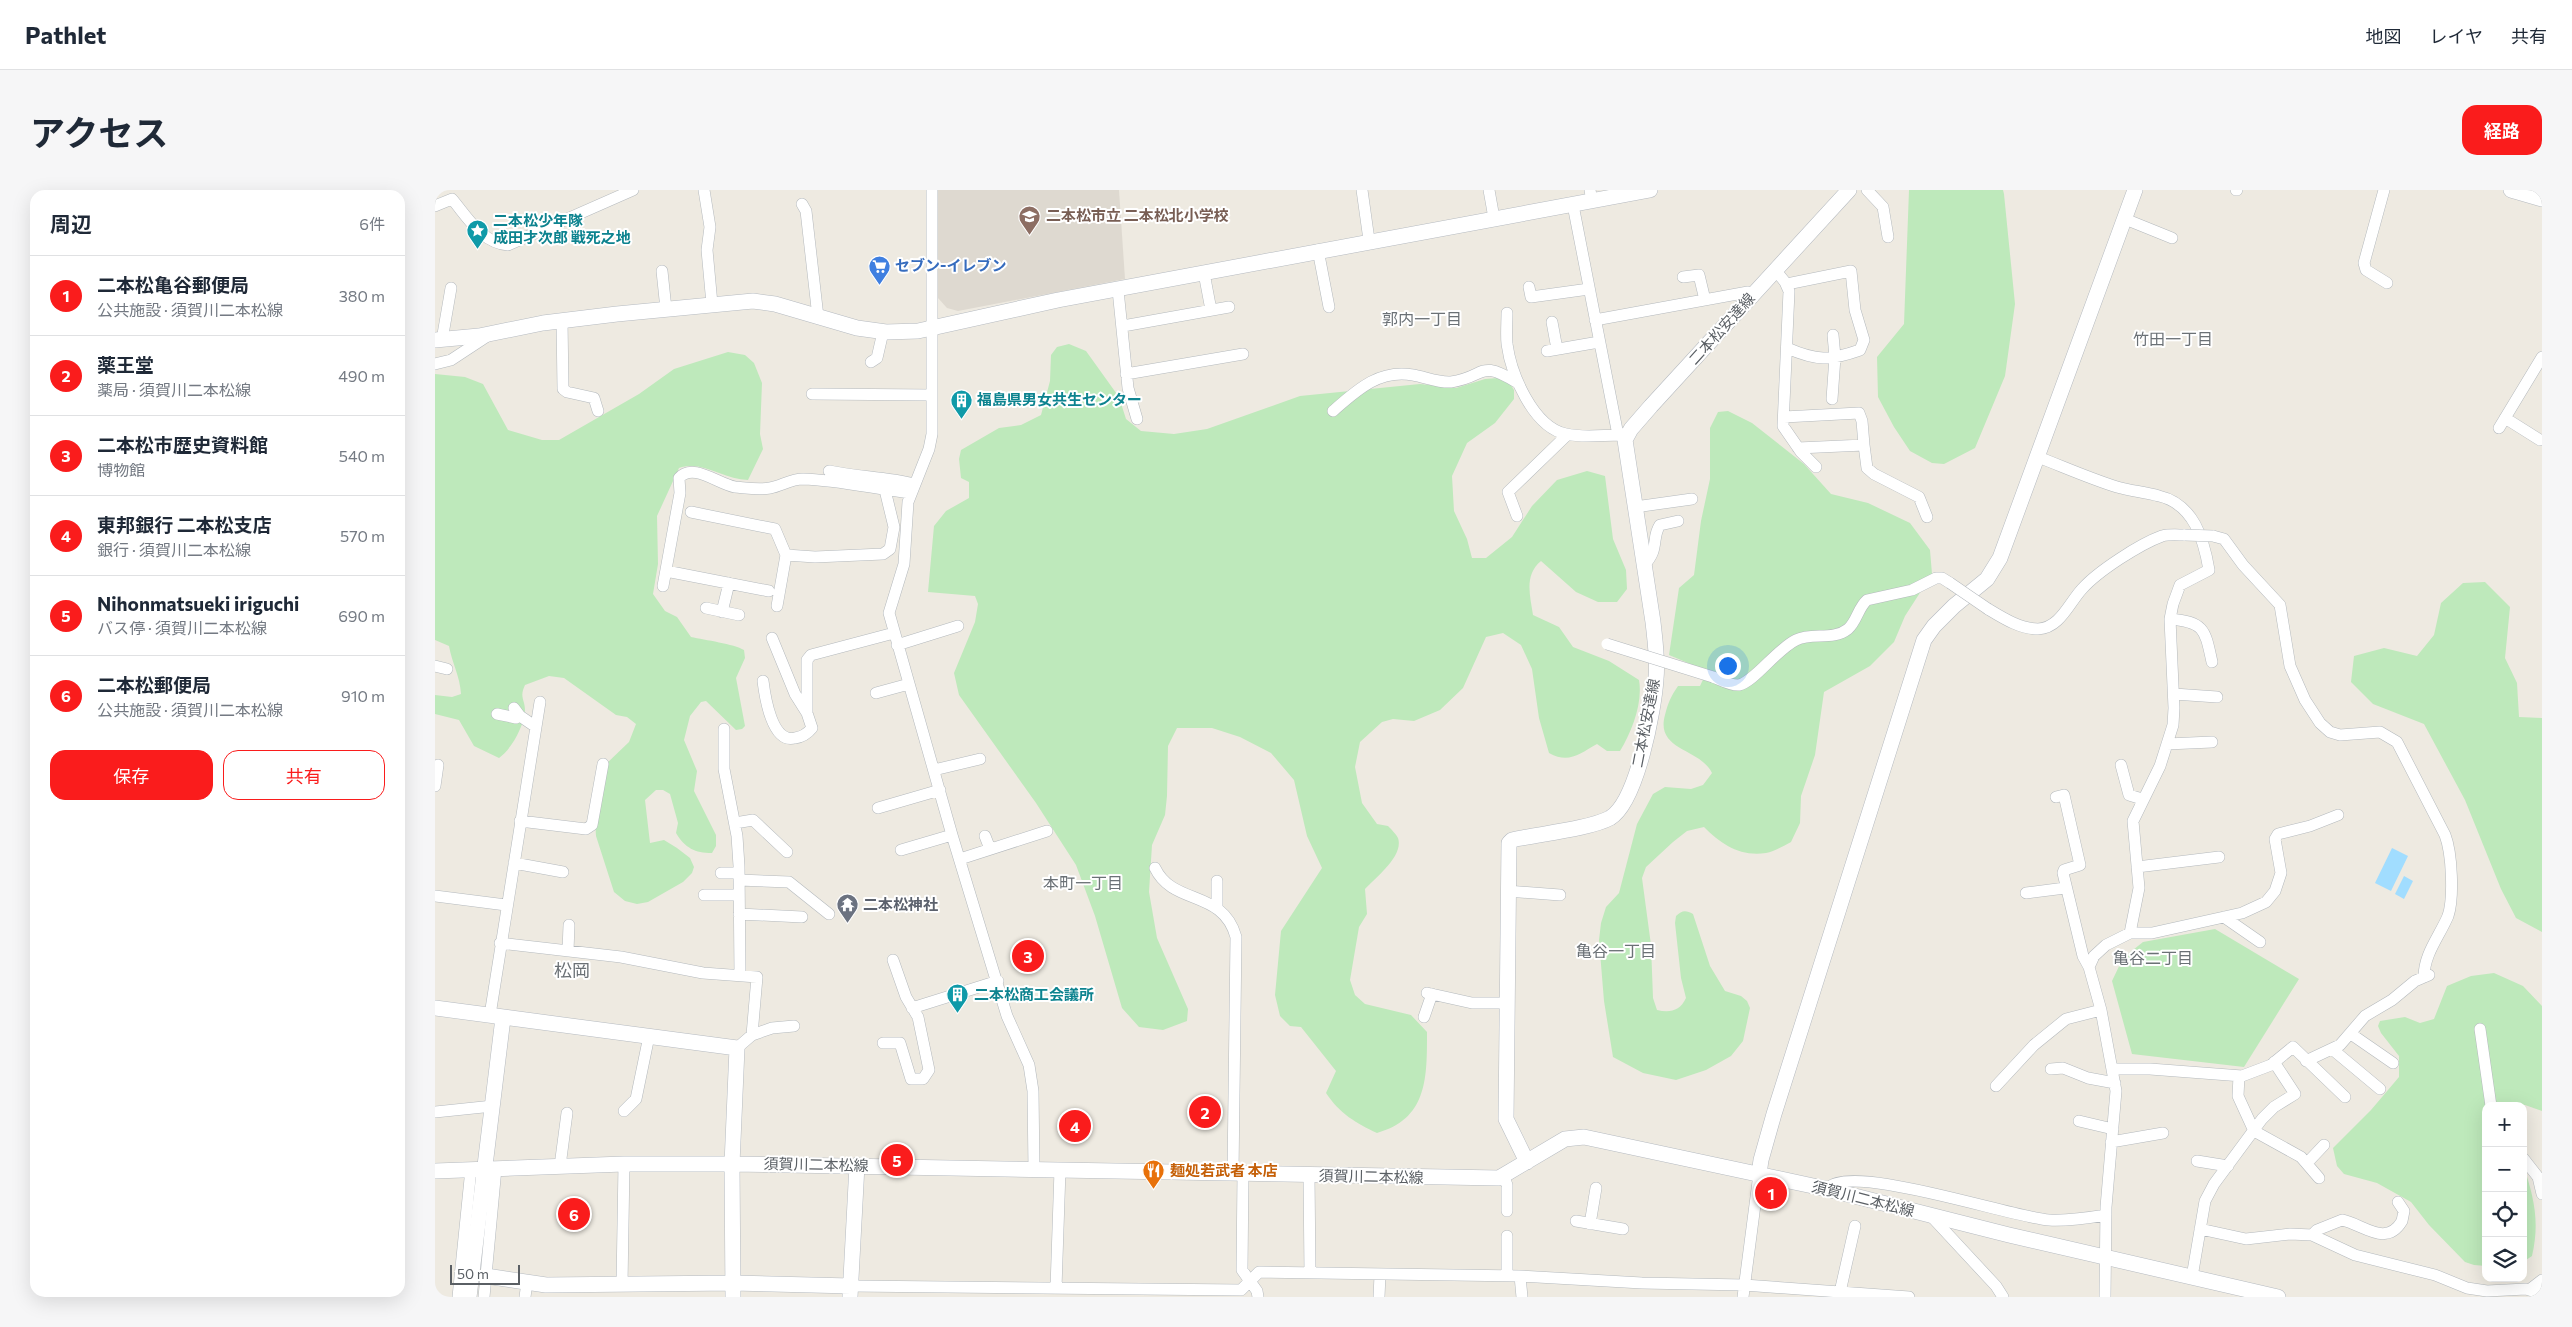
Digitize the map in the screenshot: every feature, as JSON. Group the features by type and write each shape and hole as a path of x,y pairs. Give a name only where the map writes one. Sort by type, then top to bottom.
{"street":[{"path":"435,206 452,199 483,236 496,243 508,244 633,190"},
{"path":"704,190 710,227 707,250 713,304"},
{"path":"932,190 933,328 931,343 931,441 912,488 904,564 889,607 896,639 952,835 998,981 1007,1016 1029,1065 1033,1091 1034,1170"},
{"path":"1363,190 1369,240"},
{"path":"1489,190 1494,218"},
{"path":"451,288 438,340 491,334 562,320 713,304 764,302 857,328 883,332 933,328 1058,300 1118,290 1369,240 1573,204 1591,195 1650,190"},
{"name":"二本松安達線","path":"1527,1162 1506,1119 1508,847 1512,840 1606,820 1620,810 1628,796 1644,744 1656,678 1654,631 1623,438 1849,190"},
{"path":"1867,190 1883,207 1887,236"},
{"path":"1743,1297 1761,1160 1924,640 1934,626 1987,579 2000,558 2135,190"},
{"path":"2384,190 2364,263 2366,270 2387,283"},
{"path":"2511,190 2542,199"},
{"path":"802,204 805,211 818,317"},
{"path":"1573,204 1617,430 1623,438"},
{"path":"2125,219 2172,238"},
{"path":"1318,250 1329,306"},
{"path":"662,271 666,309"},
{"path":"1775,271 1787,284 1789,291 1785,432 1816,467"},
{"path":"1787,284 1852,272 1855,310 1864,334 1864,344 1860,350 1835,357 1817,359 1787,348"},
{"path":"1204,273 1211,310"},
{"path":"1683,277 1699,275 1705,300"},
{"path":"1529,287 1531,297 1589,289"},
{"path":"1118,290 1123,326 1127,388 1137,419"},
{"path":"1595,320 1748,292 1754,294"},
{"path":"1123,326 1229,307"},
{"path":"1507,313 1507,345 1518,384 1525,398 1546,424 1567,434 1623,438"},
{"path":"562,320 563,389 567,392 594,398 598,412"},
{"path":"1552,322 1552,350 1599,342"},
{"path":"871,362 877,358 883,332"},
{"path":"435,364 451,360 491,334"},
{"path":"1833,335 1835,357 1833,399"},
{"path":"1126,374 1243,354"},
{"path":"2540,440 2502,423 2542,357"},
{"path":"1333,411 1362,386 1372,380 1386,376 1411,375 1449,382 1484,370 1491,370 1518,384"},
{"path":"812,394 931,395"},
{"path":"1784,417 1859,413 1862,421 1867,468 1870,471 1913,488 1927,517"},
{"path":"1517,516 1508,492 1567,434"},
{"path":"1798,448 1865,445"},
{"path":"2038,457 2117,487 2161,496 2183,508 2195,523 2204,541 2209,570 2180,585 2175,595 2170,619 2174,694 2173,725 2160,766 2142,799 2133,821 2139,895 2130,933"},
{"path":"663,586 680,493 679,478 683,472 694,471 733,486 756,489 771,488 784,482 802,479 885,490 912,488"},
{"path":"829,471 855,477 897,474 912,488"},
{"path":"786,555 815,557 887,552 893,542 894,527 885,490"},
{"path":"1635,507 1692,499"},
{"path":"691,512 775,529 786,555 777,606"},
{"path":"1644,565 1655,549 1657,530 1660,525 1678,521"},
{"path":"1607,644 1735,685 1741,684 1751,678 1772,656 1794,641 1843,632 1853,624 1867,600 1911,590 1936,578 1942,578 1988,609 2013,623 2038,629 2052,625 2060,618 2083,588 2113,564 2162,536 2213,536 2224,539 2243,566 2280,605 2290,666 2305,700 2320,723 2330,732 2340,735 2380,732 2397,742 2445,835 2449,851 2451,882 2448,915 2425,963 2427,976 2415,980 2392,1000 2365,1016 2351,1034 2332,1049 2306,1061"},
{"path":"666,571 769,591"},
{"path":"723,612 729,583"},
{"path":"706,608 739,615"},
{"path":"2170,619 2191,622 2202,628 2206,634 2212,662"},
{"path":"807,713 807,660 811,655 958,626"},
{"path":"763,681 767,706 772,720 783,737 796,738 811,730 812,722 795,694 773,638"},
{"path":"435,666 447,669"},
{"path":"877,693 909,684"},
{"path":"2174,694 2217,698"},
{"path":"465,1295 493,1106 500,943 540,702"},
{"path":"497,714 516,718 517,712 536,727"},
{"path":"725,729 724,770 735,823 739,876 740,975"},
{"path":"2167,744 2212,742"},
{"path":"934,770 981,759"},
{"path":"520,821 586,829 592,825 603,764"},
{"path":"435,786 438,765"},
{"path":"2121,765 2129,795 2142,799"},
{"path":"878,808 940,790"},
{"path":"2056,797 2064,795 2080,865 2064,870 2065,888 2082,943 2083,956 2089,966 2101,1010 2115,1083 2104,1256 2105,1297"},
{"path":"511,798 524,800"},
{"path":"2089,966 2094,956 2106,945 2130,933 2152,932 2253,910 2266,902 2275,891 2281,873 2275,839 2278,834 2310,826 2338,815"},
{"path":"735,823 753,820 787,852"},
{"path":"960,859 1047,831"},
{"path":"901,850 952,835"},
{"path":"985,836 990,849"},
{"path":"2137,867 2219,857"},
{"path":"514,863 563,872"},
{"path":"1155,868 1165,882 1174,889 1217,907 1226,915 1236,936 1238,1174 1242,1270 1257,1291 1258,1297"},
{"path":"721,873 789,882 829,914"},
{"path":"1217,881 1217,907"},
{"path":"2026,893 2065,888"},
{"path":"1507,891 1560,895"},
{"path":"704,895 738,895"},
{"path":"435,896 506,905"},
{"path":"739,914 802,917"},
{"path":"2224,917 2260,942"},
{"path":"568,951 569,924"},
{"path":"500,943 621,957 703,973 757,977 752,1035"},
{"path":"883,1044 900,1044 911,1079 923,1079 927,1075 929,1070 918,1017 900,983 893,960"},
{"path":"912,1008 998,981"},
{"path":"1424,1017 1430,994 1472,1002 1508,1003"},
{"path":"435,1008 737,1048"},
{"path":"1996,1086 2034,1045 2066,1019 2101,1010"},
{"path":"733,1290 732,1164 737,1048 752,1035 772,1028 794,1026"},
{"path":"2480,1029 2490,1102"},
{"path":"2351,1034 2393,1064"},
{"path":"624,1111 636,1100 649,1036"},
{"path":"2113,1070 2150,1069 2239,1076 2275,1062 2293,1047 2345,1097"},
{"path":"2332,1049 2380,1089"},
{"path":"2192,1277 2205,1201 2228,1166 2274,1107 2295,1094 2275,1062"},
{"path":"2051,1069 2063,1068 2087,1078 2115,1083"},
{"path":"2239,1076 2239,1096 2254,1131 2307,1163 2319,1178"},
{"path":"435,1112 493,1106"},
{"path":"560,1166 567,1113"},
{"path":"2079,1121 2113,1129"},
{"path":"2111,1142 2163,1133"},
{"name":"須賀川二本松線","path":"435,1171 624,1164 732,1164 857,1165 1462,1179 1504,1177 1565,1139 1579,1136 1827,1188 1931,1216 2274,1296"},
{"path":"2307,1163 2323,1145"},
{"path":"2197,1160 2228,1166"},
{"path":"2527,1163 2538,1177 2542,1194"},
{"path":"623,1291 624,1164"},
{"path":"850,1291 857,1165"},
{"path":"483,1168 486,1276 484,1297"},
{"path":"1056,1288 1060,1170"},
{"path":"1309,1175 1310,1273"},
{"path":"1504,1177 1507,1185 1507,1211"},
{"path":"1827,1188 1833,1183 1845,1182 1885,1184 2049,1220 2106,1215"},
{"path":"1591,1224 1596,1188"},
{"path":"2311,1235 2317,1230 2342,1220 2374,1233 2389,1233 2403,1221 2404,1211 2399,1202"},
{"path":"1931,1216 1996,1286 2003,1297"},
{"path":"1576,1220 1623,1229"},
{"path":"1841,1292 1855,1226"},
{"path":"2200,1229 2246,1239 2290,1234 2311,1235 2355,1255 2435,1275 2467,1288 2487,1291 2524,1286 2542,1280"},
{"path":"1507,1236 1507,1276"},
{"path":"486,1276 526,1290 1021,1292 1056,1288 1149,1293 1241,1290 1259,1272 1520,1276 1642,1283 1744,1285 1909,1297"},
{"path":"1379,1297 1381,1275"},
{"path":"1520,1276 1522,1297"},
{"path":"2524,1286 2542,1294"}],"shaded area":[{"name":"二本松市立 二本松北小学校","path":"937,190 1119,190 1125,279 958,311 947,308 938,298"}],"green space":[{"path":"1909,190 2003,190 2004,194 2015,304 2005,376 1975,448 1944,464 1932,463 1910,451 1894,427 1878,397 1877,357 1904,324"},
{"path":"1069,344 1086,351 1119,397 1126,419 1141,431 1174,434 1207,429 1300,396 1420,384 1456,388 1485,379 1498,378 1509,382 1514,390 1514,399 1495,423 1467,443 1452,476 1454,511 1467,539 1472,558 1486,558 1512,537 1532,506 1557,480 1587,471 1605,476 1613,539 1626,570 1627,589 1617,602 1598,602 1576,592 1541,561 1532,573 1529,586 1533,615 1559,627 1573,647 1609,661 1639,680 1638,707 1629,735 1620,751 1607,751 1597,744 1568,758 1562,758 1549,753 1539,718 1532,669 1521,645 1503,633 1486,637 1463,688 1440,710 1414,721 1393,719 1382,722 1360,742 1355,767 1362,803 1377,824 1388,826 1398,838 1399,845 1388,866 1365,889 1367,914 1359,927 1350,980 1355,995 1365,1004 1411,1015 1427,1032 1425,1080 1415,1107 1406,1118 1394,1126 1377,1133 1355,1121 1331,1100 1326,1093 1336,1071 1301,1027 1290,1026 1280,1016 1275,995 1281,931 1322,868 1307,836 1294,780 1271,753 1240,737 1212,728 1177,728 1168,746 1165,815 1152,845 1149,892 1157,938 1188,1009 1187,1021 1163,1030 1139,1027 1122,1008 1095,916 1076,865 1036,803 959,695 954,673 975,622 978,604 975,596 928,592 934,526 946,511 969,498 969,482 961,478 959,459 961,450 999,428 1021,425 1041,415 1050,381 1051,355 1057,347"},
{"path":"728,352 745,355 754,363 762,383 760,434 763,449 748,480 730,477 697,466 679,468 657,516 658,564 653,594 665,611 677,617 691,637 727,644 744,650 745,658 736,678 745,726 742,729 736,730 706,701 701,702 690,716 684,740 697,771 694,791 716,835 716,846 712,853 706,853 696,851 687,846 676,833 678,823 670,794 663,790 656,790 645,800 650,843 664,840 690,858 694,867 692,873 683,882 648,902 637,904 625,901 614,892 596,836 595,820 605,765 629,742 636,724 627,717 616,715 564,678 549,676 525,685 522,693 525,711 522,724 512,744 499,758 474,746 459,720 435,714 435,695 452,697 461,694 449,646 435,640 435,374 465,377 483,384 508,430 542,440 559,440 639,394 674,369"},
{"path":"1728,411 1752,423 1804,464 1831,494 1868,503 1910,523 1930,550 1932,574 1905,616 1894,642 1870,666 1824,692 1815,755 1801,796 1800,823 1791,842 1769,852 1748,853 1724,844 1704,827 1687,831 1646,867 1642,878 1651,945 1653,998 1657,1010 1674,1010 1681,1006 1686,998 1681,978 1675,923 1676,916 1684,911 1693,914 1710,966 1725,991 1741,996 1747,1001 1750,1008 1743,1041 1731,1056 1706,1070 1676,1080 1643,1073 1613,1057 1604,1001 1599,940 1601,923 1606,907 1619,893 1637,824 1653,794 1665,787 1691,789 1703,785 1712,773 1698,758 1672,743 1666,736 1664,727 1669,703 1678,686 1700,686 1707,671 1669,655 1679,588 1694,575 1701,521 1710,479 1710,428 1718,412"},
{"path":"2485,582 2510,607 2505,658 2517,683 2519,717 2542,718 2542,932 2516,918 2501,889 2465,800 2424,724 2373,704 2351,682 2354,656 2384,648 2417,656 2434,635 2441,603 2463,583"},
{"path":"2215,929 2299,979 2244,1067 2132,1054 2112,981 2123,958 2143,942"},
{"path":"2494,973 2523,986 2542,1006 2542,1111 2527,1106 2527,1102 2482,1102 2482,1266 2465,1262 2429,1225 2411,1202 2377,1183 2344,1174 2337,1166 2333,1148 2371,1110 2399,1077 2399,1056 2381,1033 2378,1026 2380,1021 2405,1017 2420,1023 2434,1019 2447,986 2471,976"},
{"path":"2527,1178 2536,1220 2532,1256 2527,1259"}],"water":[{"path":"2392,848 2408,856 2391,891 2375,883"},
{"path":"2404,876 2413,881 2404,899 2395,894"}],"place":[{"name":"二本松市立 二本松北小学校","path":"1030,235"},
{"name":"二本松少年隊 成田才次郎 戦死之地","path":"477,249"},
{"name":"セブン-イレブン","path":"879,285"},
{"name":"福島県男女共生センター","path":"961,419"},
{"name":"二本松神社","path":"847,924"},
{"name":"二本松市歴史資料館","path":"1028,956"},
{"name":"二本松商工会議所","path":"958,1014"},
{"name":"薬王堂","path":"1205,1112"},
{"name":"東邦銀行 二本松支店","path":"1075,1126"},
{"name":"Nihonmatsueki iriguchi","path":"897,1160"},
{"name":"麺処若武者 本店","path":"1154,1190"},
{"name":"二本松亀谷郵便局","path":"1771,1193"},
{"name":"二本松郵便局","path":"574,1214"}],"district":[{"name":"郭内一丁目","path":"1422,319"},
{"name":"竹田一丁目","path":"2173,339"},
{"name":"本町一丁目","path":"1083,883"},
{"name":"亀谷一丁目","path":"1616,951"},
{"name":"亀谷二丁目","path":"2153,958"},
{"name":"松岡","path":"572,971"}]}
